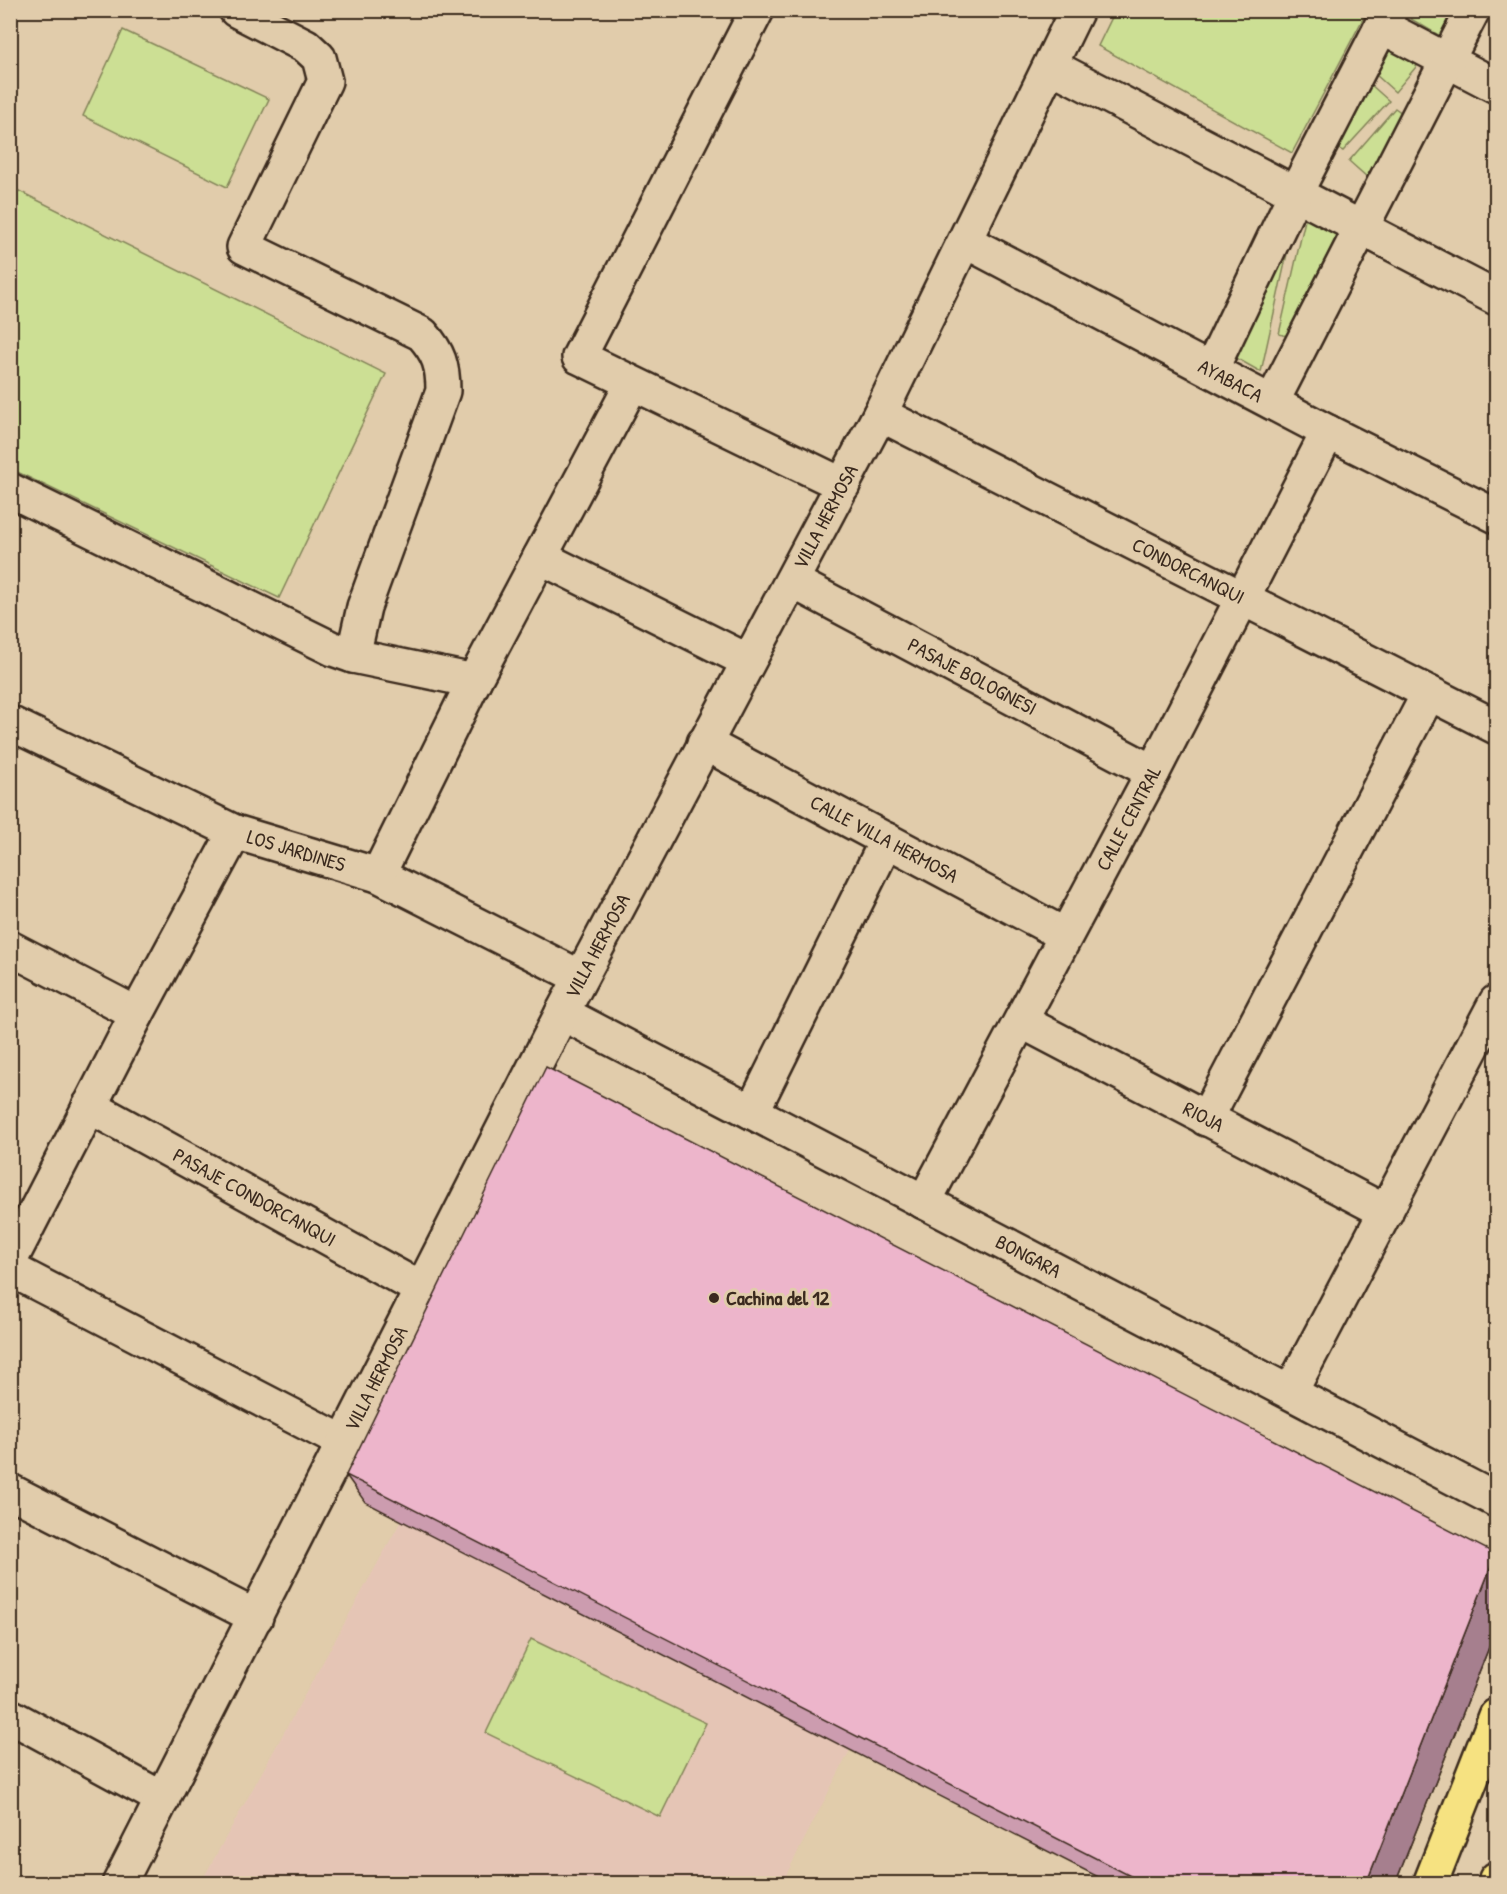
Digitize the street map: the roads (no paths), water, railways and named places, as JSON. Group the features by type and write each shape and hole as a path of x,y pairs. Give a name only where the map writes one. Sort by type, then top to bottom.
{"main road":[{"path":"1430,1884 1490,1752 1497,1716"},
{"path":"1495,1884 1497,1879"}],"street":[{"path":"236,10 306,46 320,58 325,81 244,247 422,334 436,349 443,368 443,391 364,607 353,656"},
{"path":"757,10 579,357 843,485"},
{"name":"VILLA HERMOSA","path":"120,1884 580,977 880,414 1077,10"},
{"path":"1272,402 1473,10"},
{"path":"1211,370 1296,192 1385,18 1447,62 1497,86"},
{"path":"1051,66 1497,298"},
{"name":"AYABACA","path":"965,241 1328,432 1497,516"},
{"path":"378,875 474,681 632,384"},
{"name":"CONDORCANQUI","path":"880,414 1497,727"},
{"name":"CALLE CENTRAL","path":"924,1202 1153,772 1328,432"},
{"path":"10,490 333,649 353,656 474,681"},
{"path":"540,557 748,661"},
{"name":"PASAJE BOLOGNESI","path":"792,581 1153,772"},
{"path":"1206,1119 1429,693"},
{"name":"LOS JARDINES","path":"10,723 235,832 378,875 580,977"},
{"name":"CALLE VILLA HERMOSA","path":"704,743 1065,935"},
{"path":"10,1261 137,1014 235,832"},
{"path":"752,1112 887,840"},
{"path":"10,948 137,1014"},
{"path":"1291,1391 1497,1002"},
{"name":"BONGARA","path":"562,1013 1497,1500"},
{"name":"RIOJA","path":"1021,1022 1386,1212"},
{"name":"PASAJE CONDORCANQUI","path":"89,1107 421,1289"},
{"path":"10,1269 345,1443"},
{"path":"10,1491 256,1617"},
{"path":"10,1716 163,1799"}],"place":[{"name":"Cachina del 12","path":"714,1298"}]}
